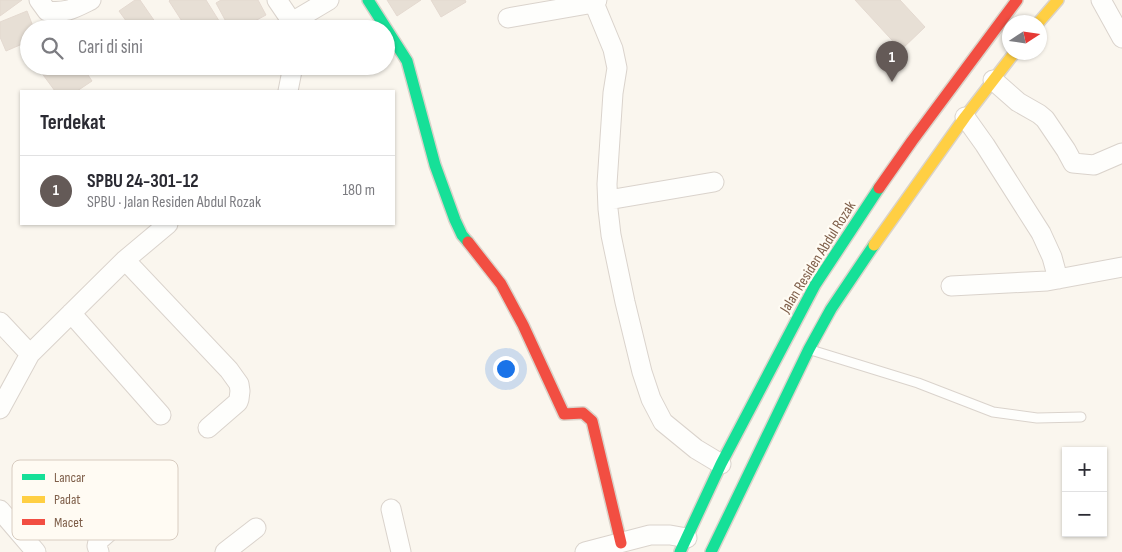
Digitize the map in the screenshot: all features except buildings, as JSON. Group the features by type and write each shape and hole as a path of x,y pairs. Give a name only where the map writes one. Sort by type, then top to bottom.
{"main road":[{"path":"368,0 381,20"},
{"name":"Jalan Residen Abdul Rozak","path":"684,545 721,464 815,285 912,141 1017,0"},
{"path":"1046,15 1058,0"},
{"path":"395,42 407,61 435,165 451,211 462,235 501,284 523,325 564,414 583,413 592,421 621,543"},
{"path":"711,552 809,349 831,308 965,117 1009,60"}],"street":[{"path":"39,0 47,11 56,12 69,11 91,0"},
{"path":"277,0 290,20"},
{"path":"300,20 329,0"},
{"path":"1101,0 1122,38"},
{"path":"508,18 596,2 613,49 617,68 613,93 608,175 611,235 642,372 651,399 663,422 696,449 721,464"},
{"path":"288,90 291,75"},
{"path":"993,80 1018,102 1045,119 1073,163 1094,165 1122,153"},
{"path":"965,117 1041,233 1052,257 1058,279"},
{"path":"608,200 714,182"},
{"path":"0,409 30,354 124,260 167,225"},
{"path":"124,260 229,370 239,384 240,396 238,402 208,428"},
{"path":"951,286 1047,281 1122,267"},
{"path":"71,313 161,415"},
{"path":"0,322 30,354"},
{"path":"391,509 401,552"},
{"path":"0,510 12,524"},
{"path":"225,552 256,528"},
{"path":"585,552 650,536 670,535 684,545"},
{"path":"26,540 36,552"},
{"path":"99,540 97,546 99,552"}],"lane":[{"path":"809,349 918,383 993,412 1037,418 1081,417"}],"traffic: fast":[{"path":"368,0 381,20"},
{"path":"395,42 407,61 435,165 455,220 462,235 468,242"},
{"path":"680,552 721,464 815,285 879,188"},
{"path":"711,552 809,349 831,309 874,245"}],"traffic: slow":[{"path":"1045,15 1058,0"},
{"path":"874,245 965,117 1009,60"}],"traffic: jam":[{"path":"879,188 1017,0"},
{"path":"468,242 501,284 523,325 564,414 583,413 592,421 621,543"}],"place":[{"name":"SPBU 24-301-12","path":"892,82"}]}
